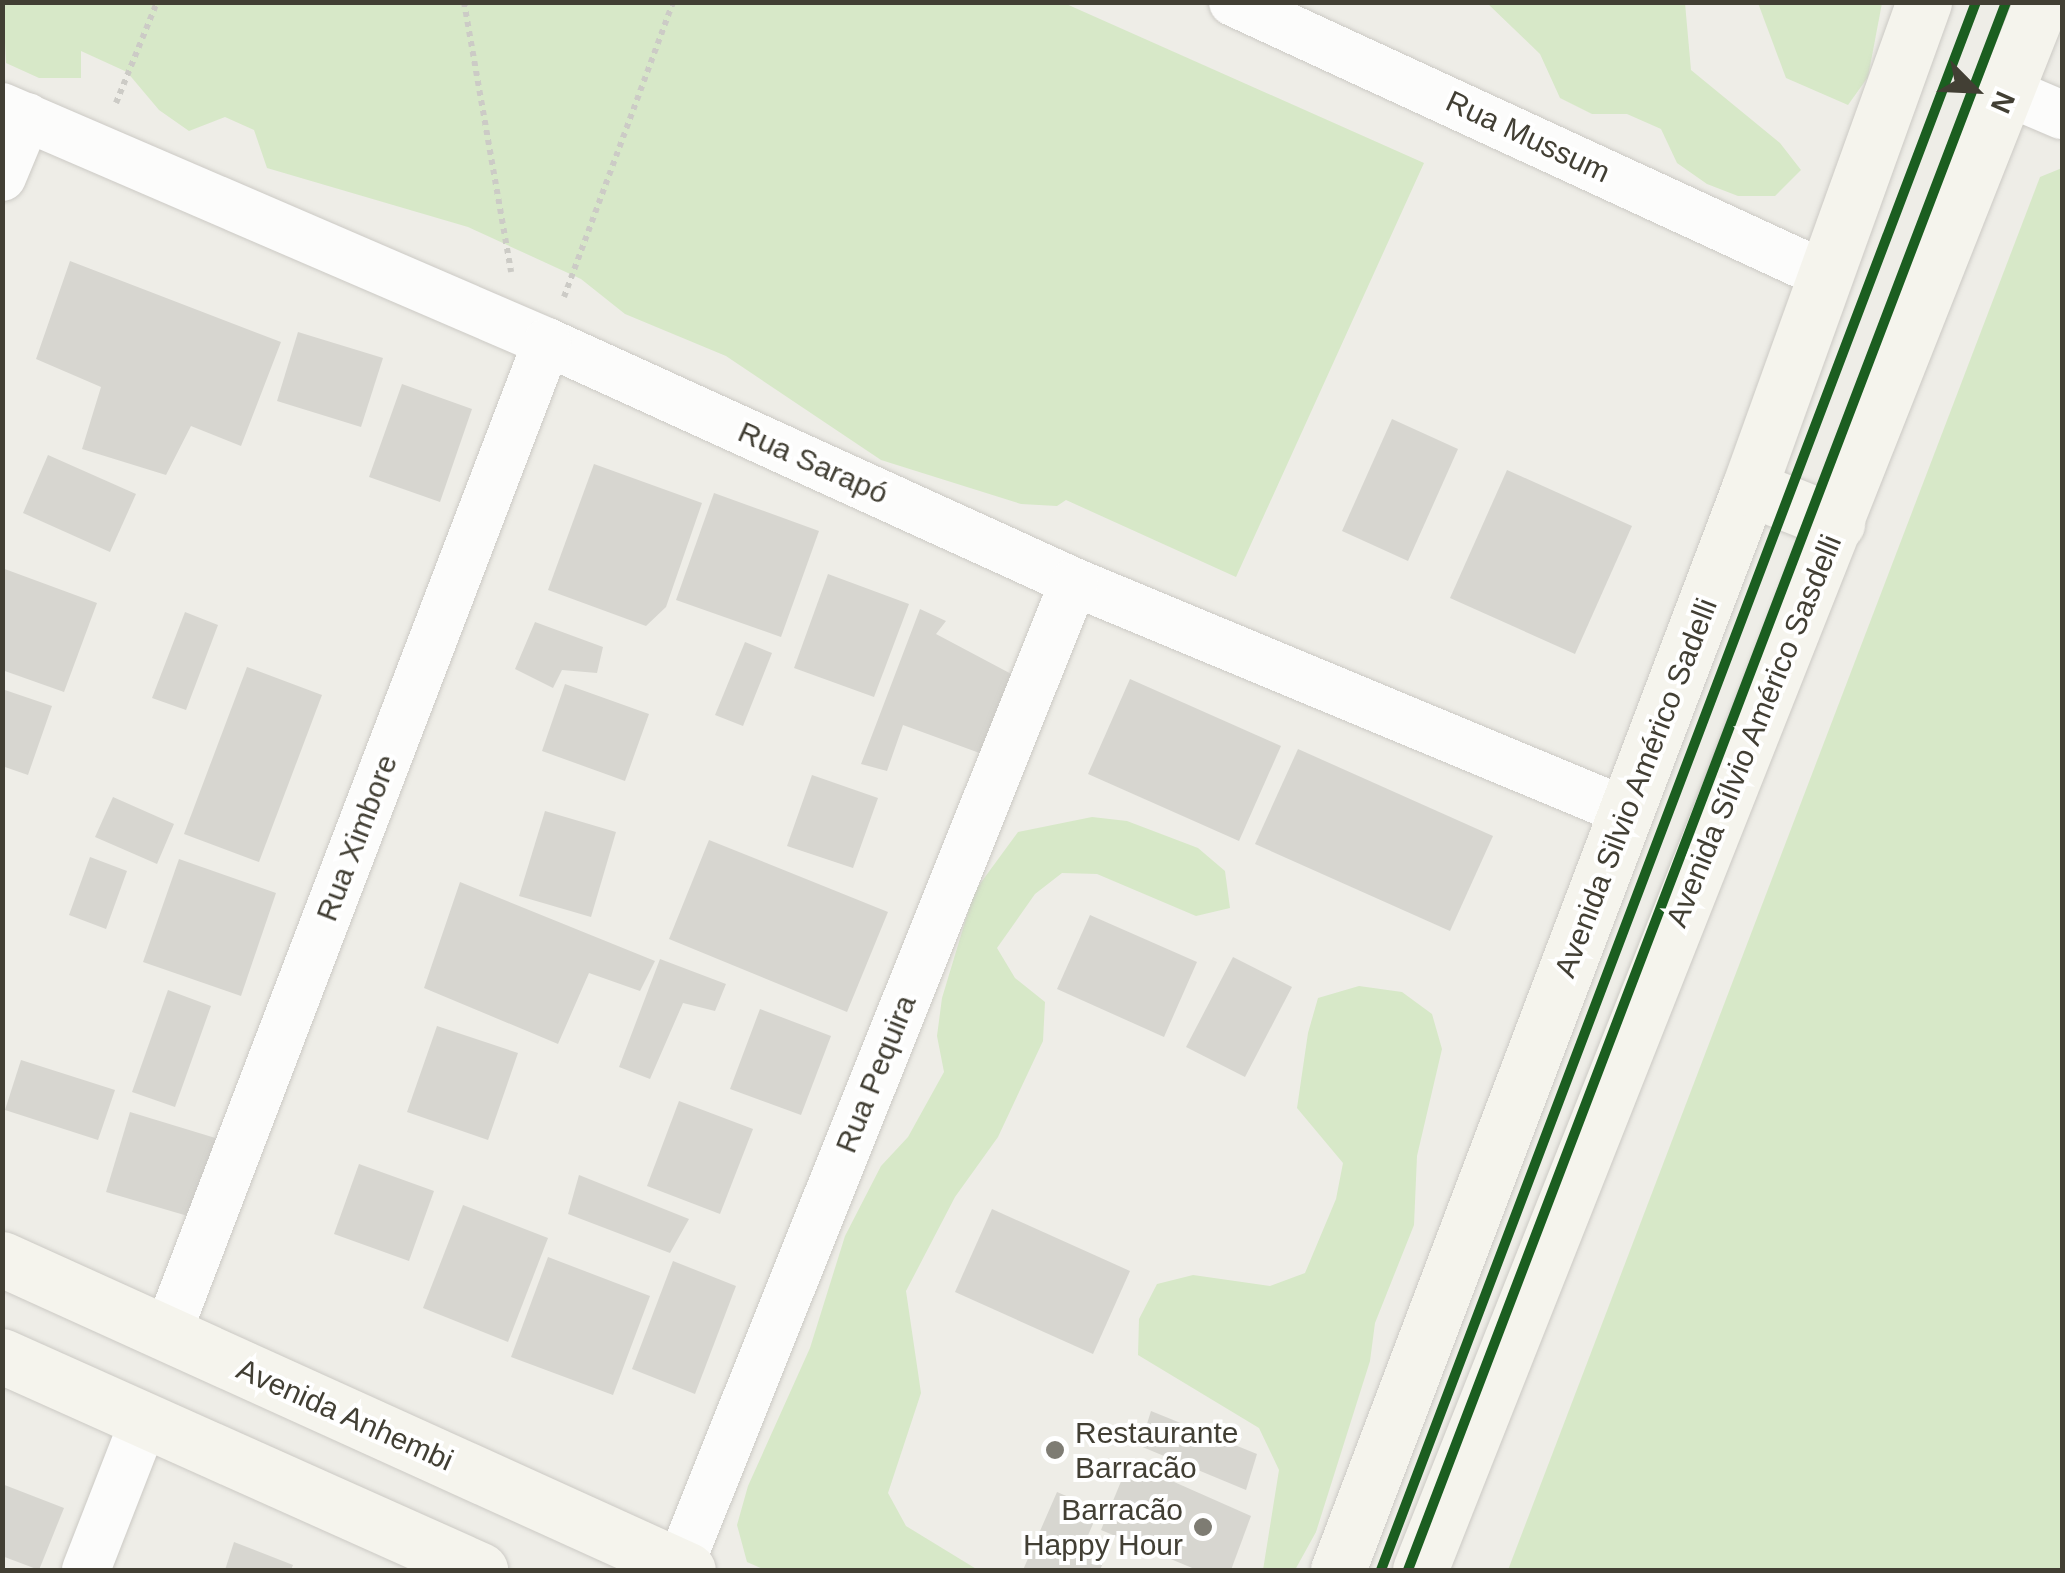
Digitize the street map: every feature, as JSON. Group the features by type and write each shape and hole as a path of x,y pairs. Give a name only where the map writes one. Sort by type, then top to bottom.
{"main road":[{"name":"Avenida Silvio Américo Sadelli","path":"1338,1570 1628,812 1924,2"},
{"name":"Avenida Sílvio Américo Sasdelli","path":"1420,1570 2041,2"},
{"path":"1749,488 1838,522"},
{"name":"Avenida Anhembi","path":"2,1259 683,1569"},
{"path":"2,1356 480,1570"}],"street":[{"name":"Rua Mussum","path":"1233,2 1324,21 1823,274"},
{"path":"2008,92 2062,115"},
{"name":"Rua Sarapó","path":"15,112 534,337 1074,582 1628,812"},
{"path":"2,176 15,112"},
{"name":"Rua Ximbore","path":"166,1334 534,337"},
{"name":"Rua Pequira","path":"683,1569 1074,582"},
{"path":"86,1570 145,1419"}],"path":[{"path":"98,146 157,2"},
{"path":"464,2 534,337"},
{"path":"534,337 673,2"}],"green space":[{"path":"3,2 1064,3 1424,163 1236,577 1066,500 1057,506 1021,504 881,460 726,356 625,314 581,279 468,227 267,168 254,130 225,117 189,131 159,110 127,72 81,51 81,78 39,78 6,63"},
{"path":"1487,3 1685,3 1691,70 1780,143 1801,170 1775,196 1738,196 1707,184 1677,163 1661,129 1627,114 1592,114 1560,98 1540,54"},
{"path":"1758,3 1882,3 1868,77 1848,105 1786,78"},
{"path":"2062,168 2062,1570 1508,1570 2040,177"},
{"path":"1092,817 1127,821 1198,848 1225,871 1230,908 1196,916 1097,874 1062,873 1035,894 997,948 1015,978 1045,1002 1043,1041 998,1137 955,1197 906,1291 921,1393 888,1493 906,1526 978,1570 765,1570 747,1562 737,1525 748,1486 810,1348 845,1236 881,1166 908,1137 944,1072 937,1036 942,998 974,892 1018,832"},
{"path":"1359,986 1402,992 1432,1014 1442,1049 1417,1156 1414,1225 1375,1323 1370,1361 1316,1532 1295,1570 1263,1570 1279,1470 1259,1428 1138,1355 1139,1319 1157,1284 1193,1275 1270,1286 1305,1273 1336,1199 1343,1163 1297,1108 1308,1033 1318,998"}],"building":[{"path":"70,261 281,342 241,446 191,426 166,475 82,449 101,387 36,359"},
{"path":"298,332 383,358 361,427 277,401"},
{"path":"402,384 472,409 440,502 369,477"},
{"path":"1392,419 1458,449 1408,561 1342,531"},
{"path":"48,455 136,494 110,552 23,513"},
{"path":"594,464 702,503 666,607 646,626 548,590"},
{"path":"1507,470 1632,526 1575,654 1450,598"},
{"path":"714,493 819,531 781,637 676,600"},
{"path":"2,568 97,603 64,692 2,670"},
{"path":"828,574 909,604 874,697 794,668"},
{"path":"920,609 946,621 936,634 1017,677 985,755 903,725 887,771 861,764"},
{"path":"185,612 218,625 186,710 152,698"},
{"path":"535,622 603,647 597,673 562,670 553,688 515,669"},
{"path":"745,642 772,653 743,726 715,715"},
{"path":"247,667 322,695 259,862 184,834"},
{"path":"1130,679 1281,746 1239,841 1088,774"},
{"path":"565,684 649,714 625,781 542,751"},
{"path":"2,689 52,706 28,775 2,766"},
{"path":"1298,749 1493,836 1450,931 1255,844"},
{"path":"812,775 878,798 853,868 787,846"},
{"path":"113,797 174,824 157,864 95,837"},
{"path":"545,811 616,832 591,917 519,896"},
{"path":"709,840 888,912 847,1012 669,939"},
{"path":"90,857 127,871 106,929 69,915"},
{"path":"179,859 276,893 241,996 143,962"},
{"path":"460,882 655,961 640,991 589,973 558,1044 424,988"},
{"path":"1090,915 1197,962 1164,1037 1057,989"},
{"path":"1233,957 1292,987 1245,1077 1186,1047"},
{"path":"660,959 726,984 715,1011 683,1003 650,1079 619,1067"},
{"path":"168,990 211,1006 175,1107 132,1092"},
{"path":"760,1009 831,1036 801,1115 730,1089"},
{"path":"437,1026 518,1053 488,1140 407,1112"},
{"path":"21,1060 115,1090 98,1140 5,1110"},
{"path":"679,1101 753,1129 720,1214 647,1186"},
{"path":"130,1112 222,1140 198,1219 106,1192"},
{"path":"359,1164 434,1191 409,1261 334,1234"},
{"path":"579,1175 689,1219 670,1253 568,1214"},
{"path":"463,1205 548,1238 508,1342 423,1308"},
{"path":"992,1209 1130,1271 1093,1354 955,1292"},
{"path":"548,1257 650,1296 613,1395 511,1357"},
{"path":"673,1261 736,1286 695,1394 632,1369"},
{"path":"1151,1411 1257,1454 1246,1490 1140,1446"},
{"path":"1129,1462 1251,1516 1231,1570 1197,1570 1101,1530"},
{"path":"2,1484 64,1508 39,1570 2,1556"},
{"path":"1057,1492 1099,1510 1086,1540 1110,1547 1100,1570 1023,1570"},
{"path":"234,1542 293,1565 291,1570 225,1570"}],"cycle path":[{"path":"1381,1570 1976,2"},
{"path":"1408,1570 2006,2"}],"place":[{"name":"Restaurante Barracão","path":"1055,1450"},
{"name":"Barracão Happy Hour","path":"1203,1527"}]}
